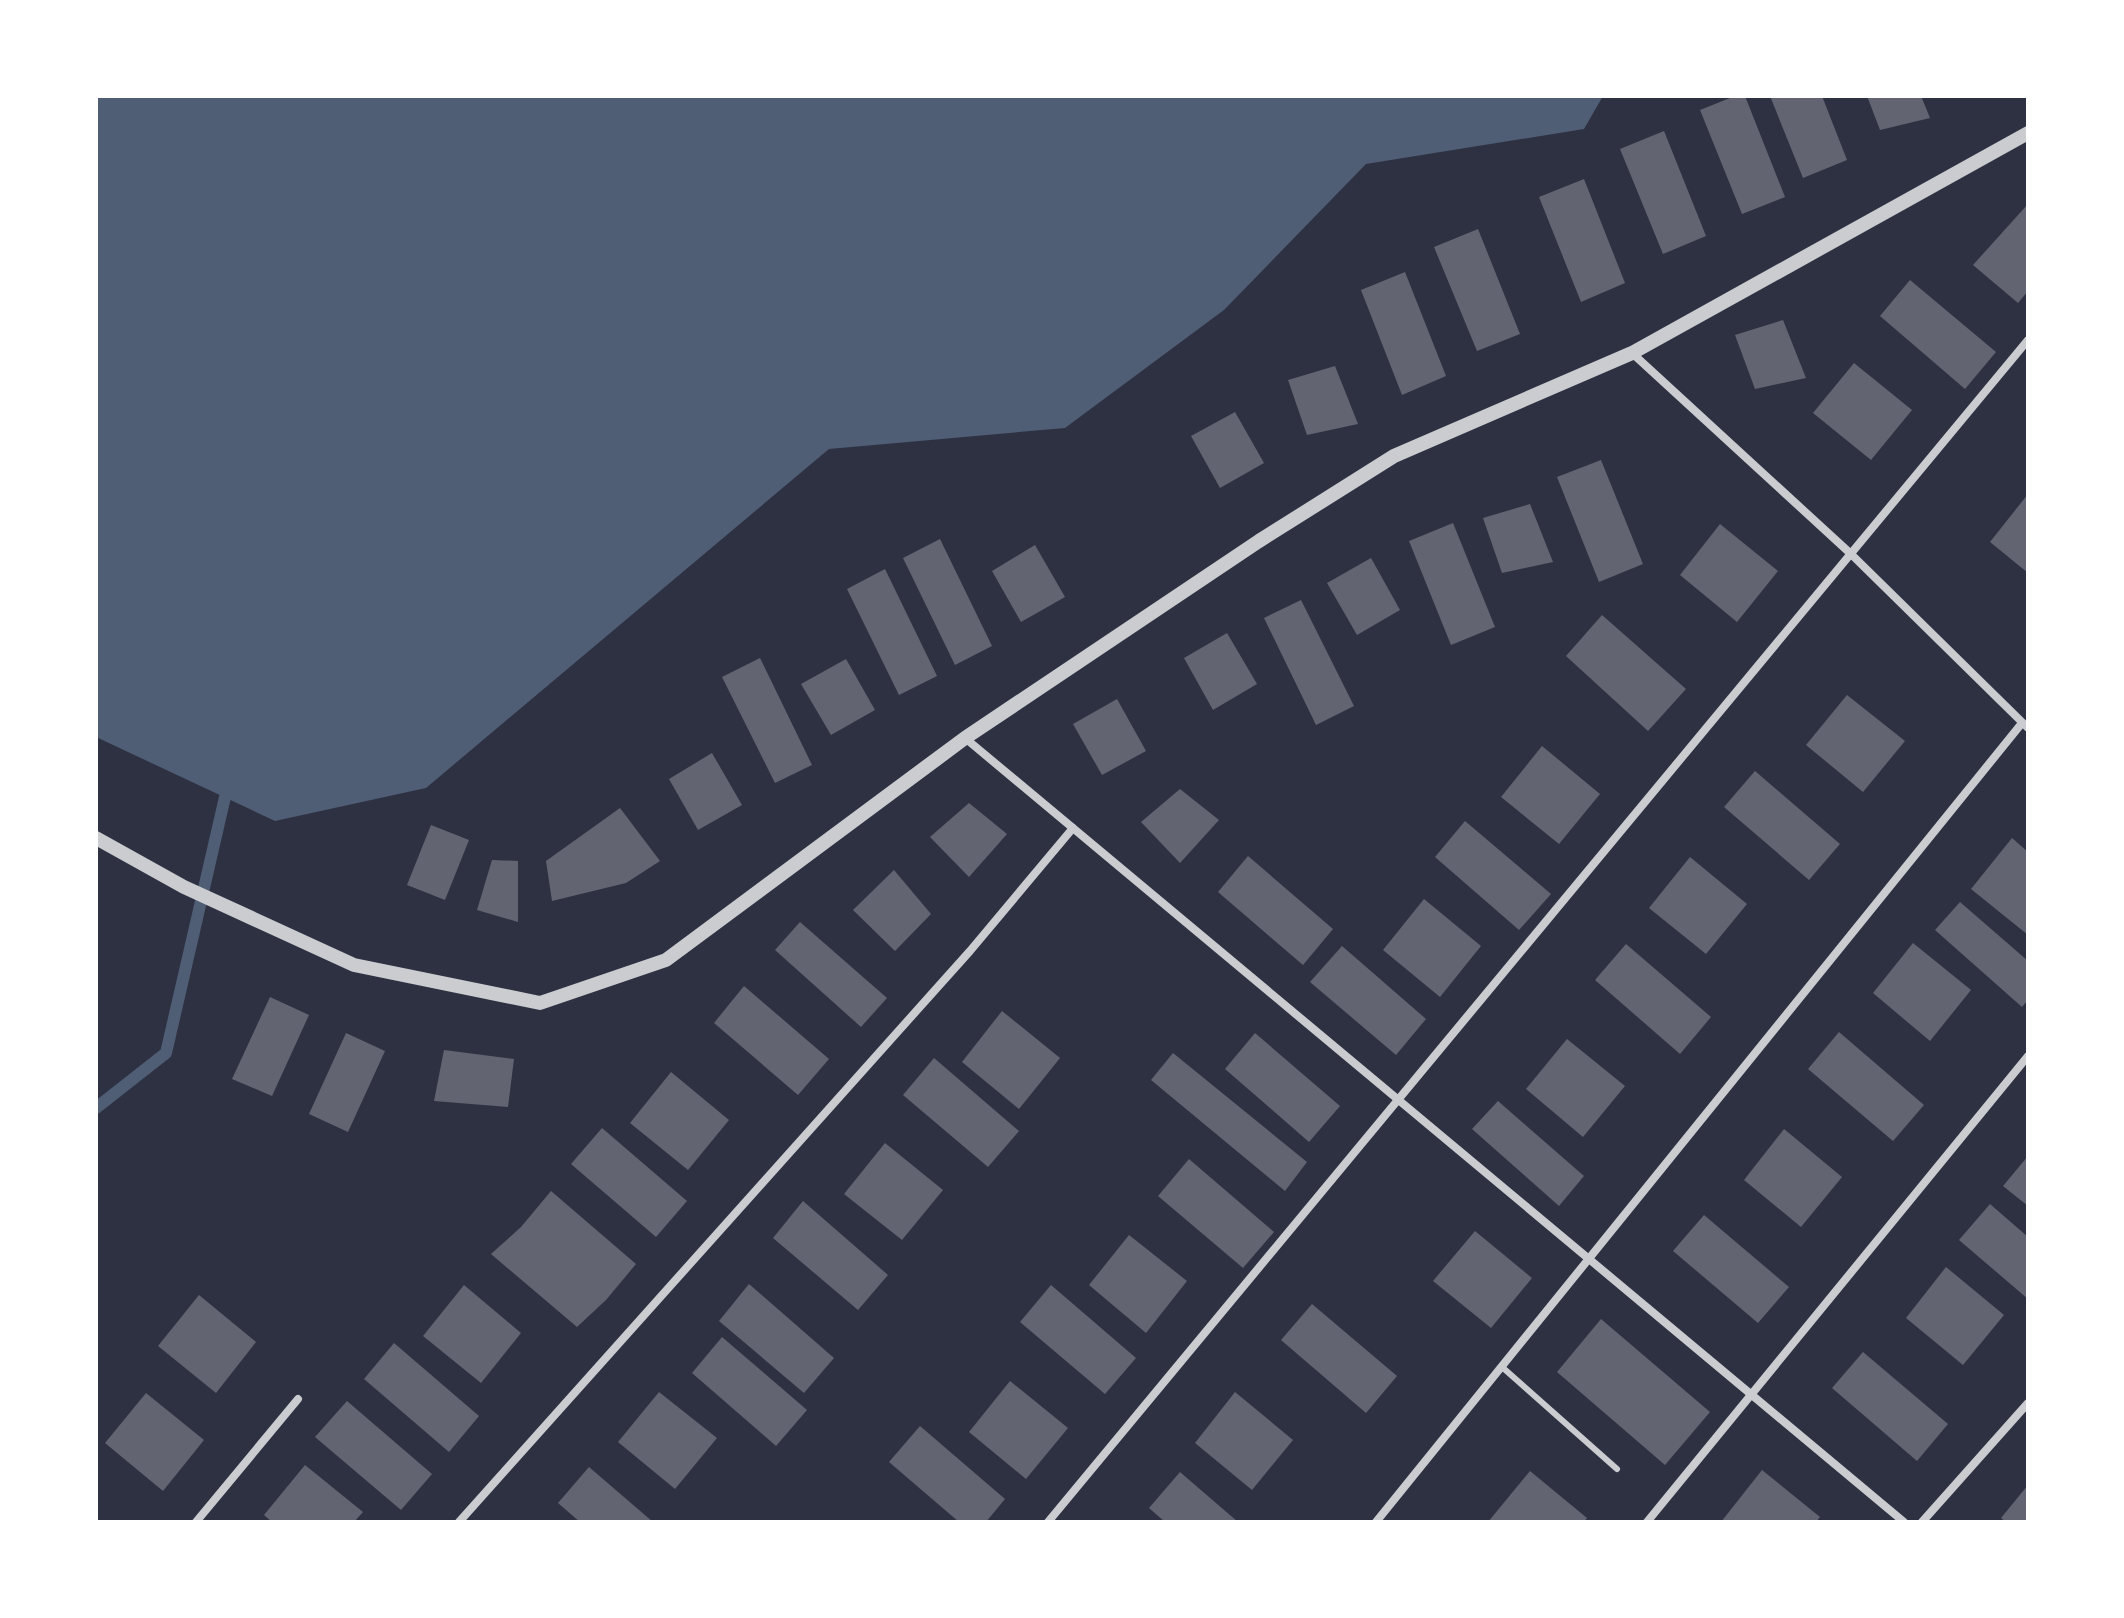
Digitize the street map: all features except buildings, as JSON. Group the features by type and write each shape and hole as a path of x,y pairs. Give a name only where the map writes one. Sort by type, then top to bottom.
{"street":[{"path":"96,838 184,887 354,965 540,1003 666,960 965,738 1259,541 1394,456 1632,353 2028,133"},
{"path":"1048,1522 2028,340"},
{"path":"1376,1522 2025,725 1851,554 1632,353"},
{"path":"965,738 1904,1522"},
{"path":"459,1522 970,951 1073,828"},
{"path":"1647,1522 2028,1056"},
{"path":"196,1522 298,1399"},
{"path":"1922,1522 2028,1403"}],"lane":[{"path":"1502,1367 1617,1469"}],"water":[{"path":"96,96 1603,96 1584,129 1366,164 1224,310 1065,428 829,449 426,788 275,821 96,737"}],"waterway":[{"path":"96,1108 166,1053 225,797"}]}
